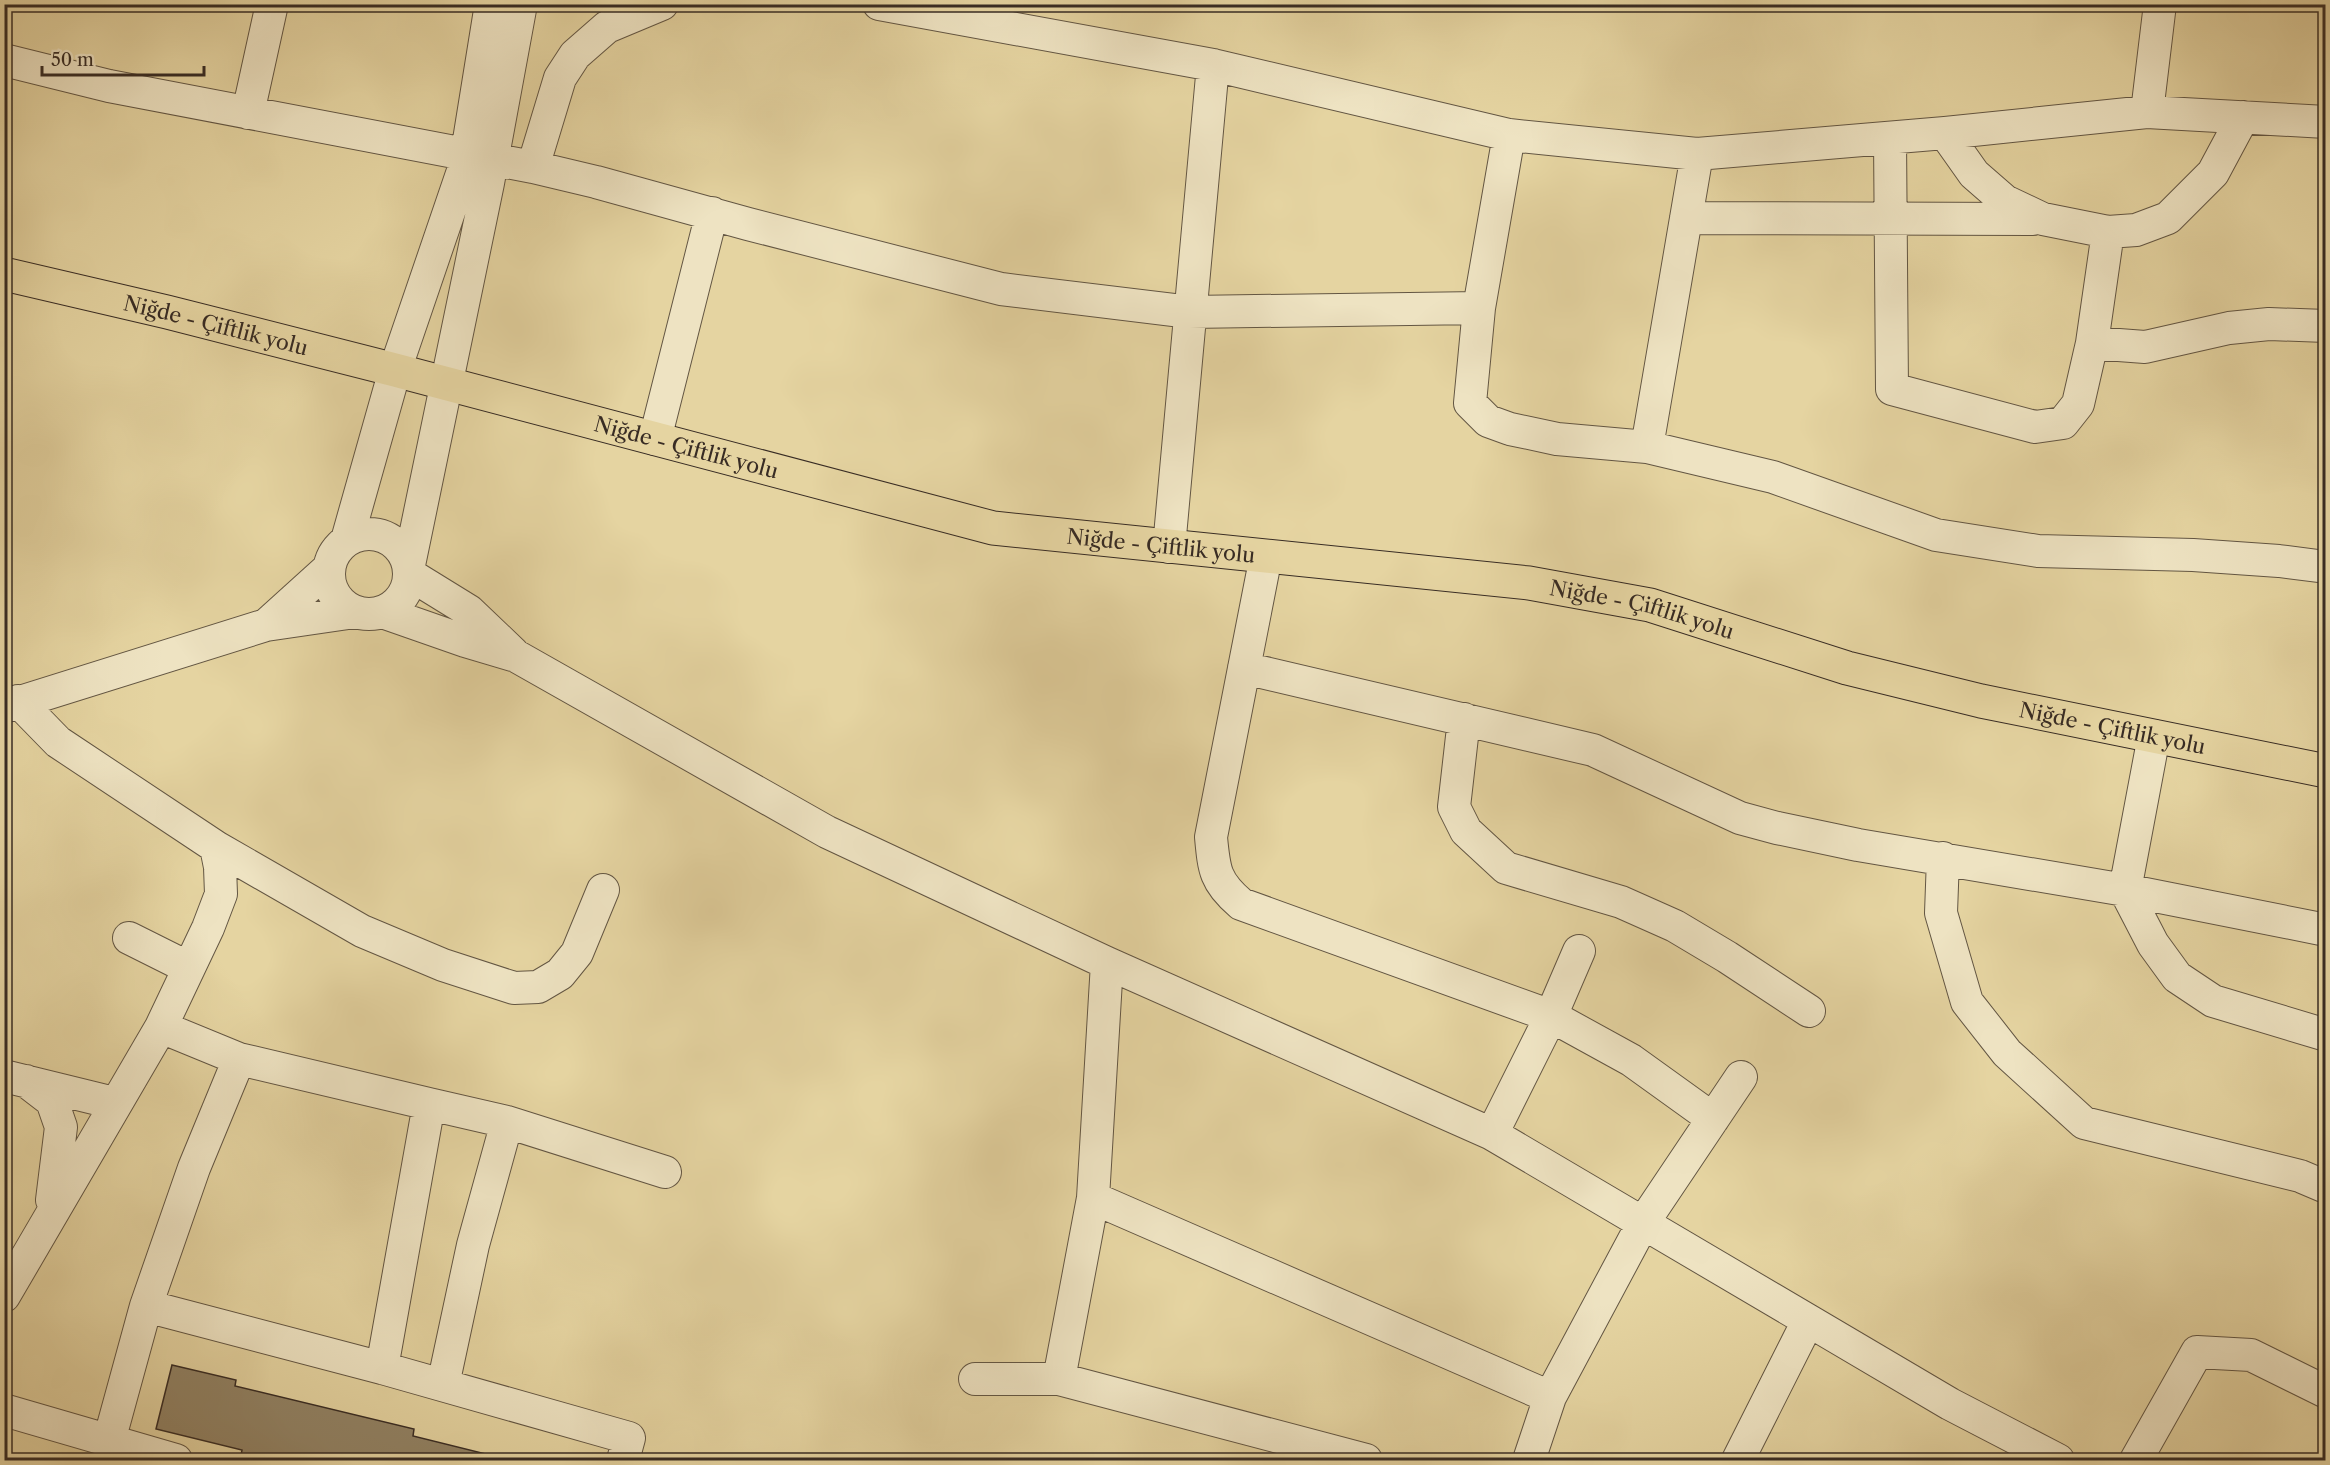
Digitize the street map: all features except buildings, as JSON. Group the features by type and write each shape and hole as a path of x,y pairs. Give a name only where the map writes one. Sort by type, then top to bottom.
{"main road":[{"name":"Niğde - Çiftlik yolu","path":"4,274 167,312 395,370 993,528 1529,583 1650,605 1847,668 1981,701 2325,771"}],"street":[{"path":"248,113 273,4"},
{"path":"11,704 266,625 369,612 397,603 405,592 447,384 479,157 491,4"},
{"path":"347,540 395,370 479,157 521,4"},
{"path":"533,167 560,78 574,55 607,27 662,4"},
{"path":"879,4 1214,65 1509,135 1697,154 1945,133 2147,112 2325,122"},
{"path":"2147,112 2160,4"},
{"path":"4,60 109,86 533,167 1001,290 1190,312 1479,308"},
{"path":"1169,547 1214,65"},
{"path":"1686,218 2043,219 2108,232 2136,230 2168,218 2213,173 2243,117"},
{"path":"1945,133 1974,174 2005,201 2043,219"},
{"path":"1509,135 1479,308 1470,403 1488,421 1510,429 1557,439 1647,447 1773,477 1936,535 2038,551 2204,556 2279,561 2325,567"},
{"path":"1890,138 1892,389 2035,427 2062,423 2078,404 2092,343 2108,232"},
{"path":"1647,447 1697,154"},
{"path":"655,439 712,213"},
{"path":"2092,343 2145,347 2229,328 2269,324 2325,326"},
{"path":"516,656 469,611 409,569 399,548 384,537 359,534 337,548 329,568 330,587 336,599 346,608 369,612 516,656 827,832 1107,963 1492,1134 1950,1404 2058,1461"},
{"path":"1266,556 1211,837 1214,865 1224,889 1241,904 1551,1016 1631,1060 1713,1119"},
{"path":"266,625 329,568"},
{"path":"1244,668 1593,750 1740,818 1777,828 1858,845 2126,890 2325,930"},
{"path":"11,704 58,742 216,847 362,931 443,965 514,988 538,987 560,974 577,954 603,890"},
{"path":"1464,719 1454,807 1466,831 1506,868 1621,902 1675,926 1809,1011"},
{"path":"2154,736 2126,890 2153,944 2177,977 2213,1001 2325,1035"},
{"path":"4,1296 160,1027 208,928 221,894 220,867 216,847"},
{"path":"1942,858 1941,913 1967,1002 2007,1053 2084,1123 2300,1176 2325,1187"},
{"path":"129,938 189,968"},
{"path":"1492,1134 1551,1016 1580,951"},
{"path":"1059,1379 1093,1198 1107,963"},
{"path":"160,1027 239,1059 507,1122 664,1172"},
{"path":"109,1441 146,1306 194,1168 239,1059"},
{"path":"1530,1461 1550,1397 1643,1223 1741,1077"},
{"path":"15,1078 114,1104"},
{"path":"15,1078 52,1101 61,1127 49,1217"},
{"path":"381,1368 429,1104"},
{"path":"442,1385 473,1245 507,1122"},
{"path":"1093,1198 1550,1397"},
{"path":"146,1306 381,1368 629,1438 622,1461"},
{"path":"1738,1461 1808,1321"},
{"path":"2136,1461 2197,1352 2252,1355 2325,1392"},
{"path":"975,1379 1059,1379 1366,1461"},
{"path":"4,1410 176,1461"}]}
